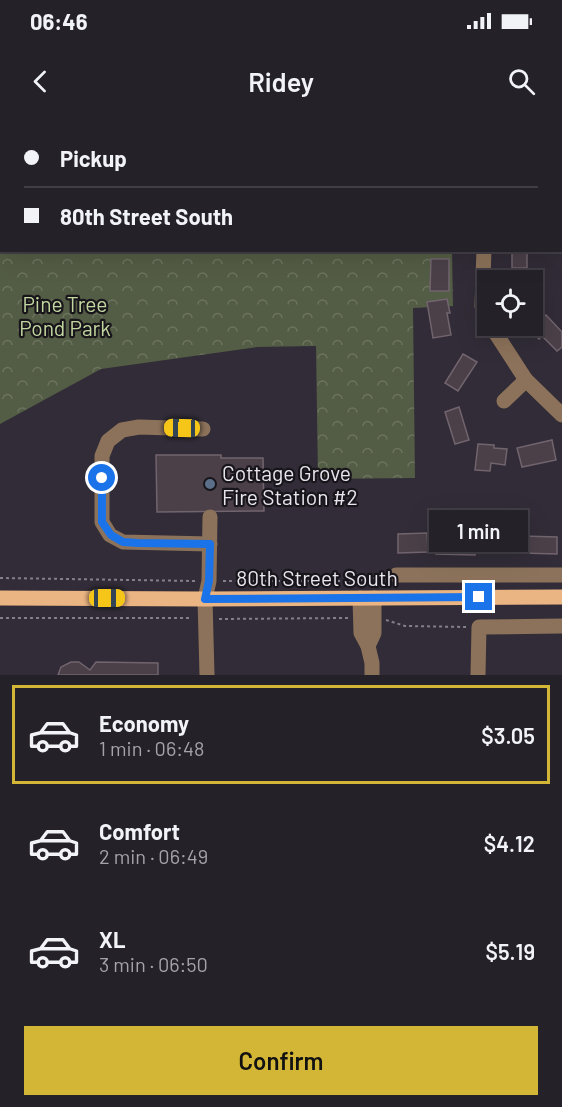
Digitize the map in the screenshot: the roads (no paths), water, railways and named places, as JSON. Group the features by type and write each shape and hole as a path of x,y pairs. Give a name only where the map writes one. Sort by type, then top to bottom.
{"main road":[{"name":"80th Street South","path":"0,598 562,597"}],"street":[{"path":"483,270 484,252"},
{"path":"497,336 526,380 562,416"},
{"path":"504,401 526,380"},
{"path":"203,429 139,427 122,430 108,441 102,456 102,522 111,535 123,542 210,544"},
{"path":"207,675 205,599 209,581 210,517"},
{"name":"80th Street South","path":"396,574 562,575"},
{"path":"367,598 368,617 361,633 368,646 372,675"},
{"path":"478,675 478,627 562,626"}],"place":[{"name":"Cottage Grove Fire Station #2","path":"210,484"}],"park label":[{"name":"Pine Tree Pond Park","path":"65,315"}]}
